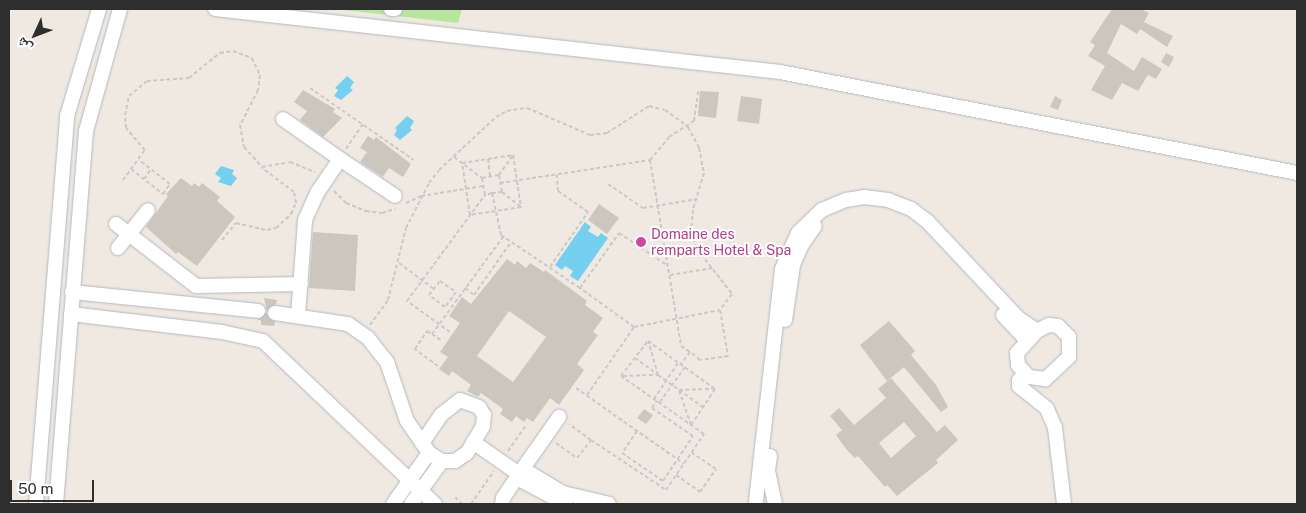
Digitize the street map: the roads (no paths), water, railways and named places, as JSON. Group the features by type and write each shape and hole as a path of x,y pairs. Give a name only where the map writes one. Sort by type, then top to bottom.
{"street":[{"path":"36,504 67,116 99,9"},
{"path":"56,504 72,292 88,121 120,9"},
{"path":"215,9 780,72 1297,173"},
{"path":"74,88 94,95"},
{"path":"67,116 88,121"},
{"path":"283,119 395,196"},
{"path":"298,316 305,220 325,180 340,159"},
{"path":"782,308 752,502 774,504 768,471 782,308 782,269 795,238 815,215 846,200 880,198 911,209 928,222 965,268 1018,318 1032,336"},
{"path":"118,248 148,210"},
{"path":"116,224 196,286 300,284"},
{"path":"72,292 258,311"},
{"path":"275,313 348,324 362,333 387,362 407,421 426,448 442,462"},
{"path":"71,314 222,332 263,341 435,504"},
{"path":"1049,325 1062,329 1070,342 1069,357 1045,379 1025,374 1017,359 1032,336 1049,325"},
{"path":"1025,374 1019,380 1019,386 1047,409 1055,428 1064,504"},
{"path":"393,504 415,486 442,462 455,461 467,453 483,426 484,415 479,407 460,400 441,415 426,448 415,486 411,504"},
{"path":"502,504 503,498 559,417"},
{"path":"473,442 566,504"},
{"path":"520,474 563,492 609,504"}],"water":[{"path":"347,76 354,82 350,88 353,90 341,100 334,96 338,90 335,88"},
{"path":"407,116 414,121 410,128 412,130 400,140 394,135 397,130 395,128"},
{"path":"221,166 234,170 232,174 237,178 231,186 218,182 221,178 215,174"},
{"path":"585,222 591,227 588,231 598,237 601,233 608,238 578,281 570,276 573,271 565,266 562,270 555,265"}],"place":[{"name":"Domaine des remparts Hotel & Spa","path":"641,242"}]}
